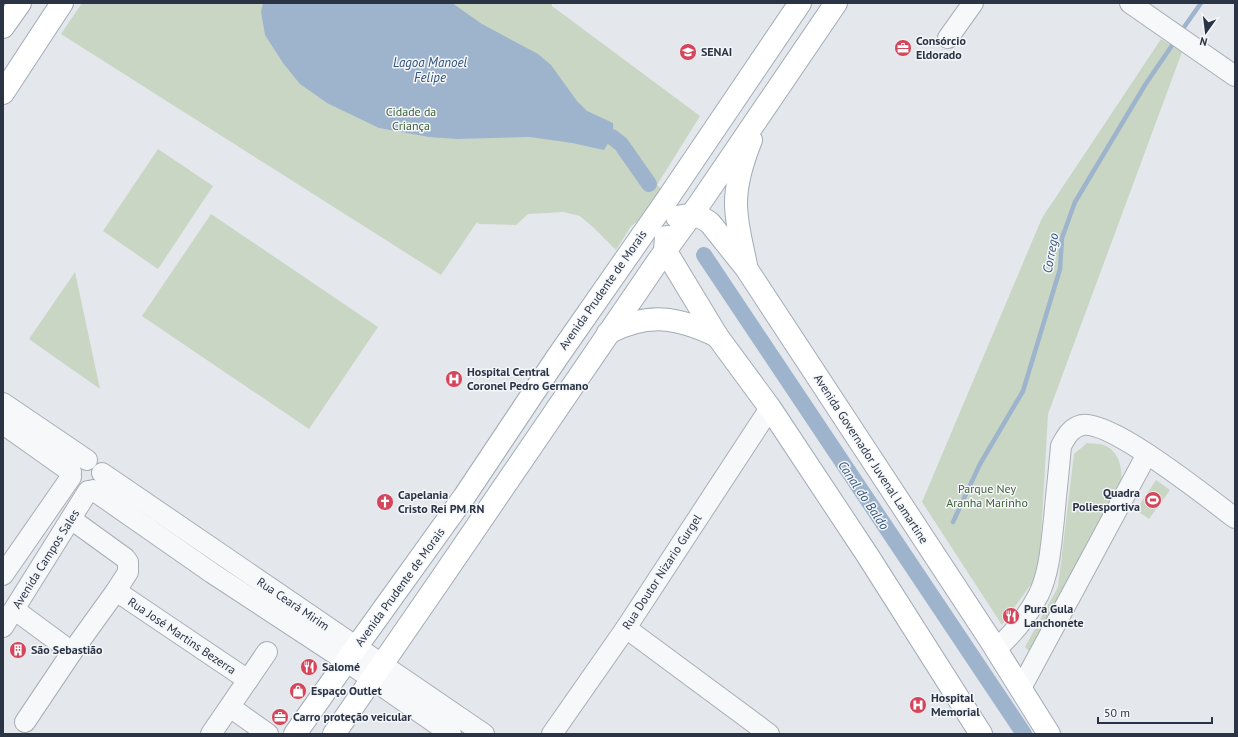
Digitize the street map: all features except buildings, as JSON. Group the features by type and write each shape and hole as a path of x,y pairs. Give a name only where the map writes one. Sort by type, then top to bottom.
{"main road":[{"path":"3,27 20,3"},
{"path":"3,93 62,3"},
{"name":"Avenida Prudente de Morais","path":"295,734 464,497 556,359 800,3"},
{"path":"334,734 665,250 681,216 769,100 836,3"},
{"path":"746,268 737,215 738,181 746,154 769,100"},
{"path":"681,216 685,184 711,134"},
{"path":"634,245 653,227 681,216"},
{"name":"Avenida Governador Juvenal Lamartine","path":"681,216 703,218 710,223 746,268 996,649 1049,734"},
{"path":"665,250 717,336 770,408 868,556 981,734"},
{"path":"608,333 634,322 661,319 687,324 717,336"},
{"path":"443,576 468,517 470,507 464,497"}],"street":[{"path":"948,38 973,3"},
{"path":"1130,3 1235,76"},
{"path":"3,403 87,460 97,464 102,473 100,484 90,491 83,491 74,486 71,474 73,467 77,463 82,460 87,460"},
{"name":"Rua Doutor Nizario Gurgel","path":"552,734 626,628 770,408"},
{"path":"3,424 71,474"},
{"path":"996,649 1006,640 1027,614 1039,594 1044,580 1050,553 1061,446 1069,431 1082,426 1096,426 1108,432 1147,454 1235,518"},
{"path":"1020,688 1147,454"},
{"name":"Rua Ceará Mirim","path":"102,473 240,569 377,672 450,734"},
{"name":"Avenida Campos Sales","path":"3,576 71,474"},
{"name":"Avenida Campos Sales","path":"3,627 90,491"},
{"name":"Rua Ceará Mirim","path":"90,491 212,573 352,654"},
{"path":"25,722 72,652 116,592 128,572 128,562 125,558 71,519"},
{"name":"Rua José Martins Bezerra","path":"116,592 248,680"},
{"path":"14,610 72,652"},
{"path":"626,628 769,734"},
{"path":"211,734 266,652"},
{"name":"Rua Ceará Mirim","path":"377,672 484,734"},
{"path":"230,707 268,734"}],"green space":[{"name":"Cidade da Criança","path":"82,3 552,3 552,6 700,116 657,185 663,190 645,216 631,226 616,250 580,216 564,212 528,214 516,225 479,224 477,222 441,275 61,34"},
{"name":"Parque Ney Aranha Marinho","path":"1161,39 1182,52 1048,414 1039,573 1002,625 922,502 1042,218"},
{"path":"158,149 213,186 158,269 103,231"},
{"path":"211,214 378,327 309,429 142,316"},
{"path":"75,272 100,389 29,339"},
{"path":"1087,443 1104,445 1116,454 1121,472 1121,491 1029,651 1025,647 1058,587 1074,454"},
{"name":"Quadra Poliesportiva","path":"1156,480 1170,490 1149,519 1136,510"}],"water":[{"name":"Lagoa Manoel Felipe","path":"263,3 452,3 482,24 538,54 551,65 577,101 587,111 613,123 611,137 604,150 572,143 530,137 457,139 429,137 379,128 327,103 300,84 283,63 265,35 261,12"}],"waterway":[{"name":"Corrego","path":"1180,33 1201,3"},
{"name":"Corrego","path":"953,522 980,464 1023,391 1060,269 1062,238 1075,202 1145,85 1175,41"},
{"name":"Canal do Baldo","path":"612,137 621,144 649,184"},
{"name":"Canal do Baldo","path":"704,255 1024,734"}],"place":[{"name":"Consórcio Eldorado","path":"903,48"},
{"name":"SENAI","path":"688,52"},
{"name":"Hospital Central Coronel Pedro Germano","path":"454,379"},
{"name":"Quadra Poliesportiva","path":"1153,500"},
{"name":"Capelania Cristo Rei PM RN","path":"385,502"},
{"name":"Pura Gula Lanchonete","path":"1011,616"},
{"name":"São Sebastião","path":"18,650"},
{"name":"Salomé","path":"309,667"},
{"name":"Espaço Outlet","path":"298,691"},
{"name":"Hospital Memorial","path":"918,705"},
{"name":"Carro proteção veicular","path":"280,717"}]}
